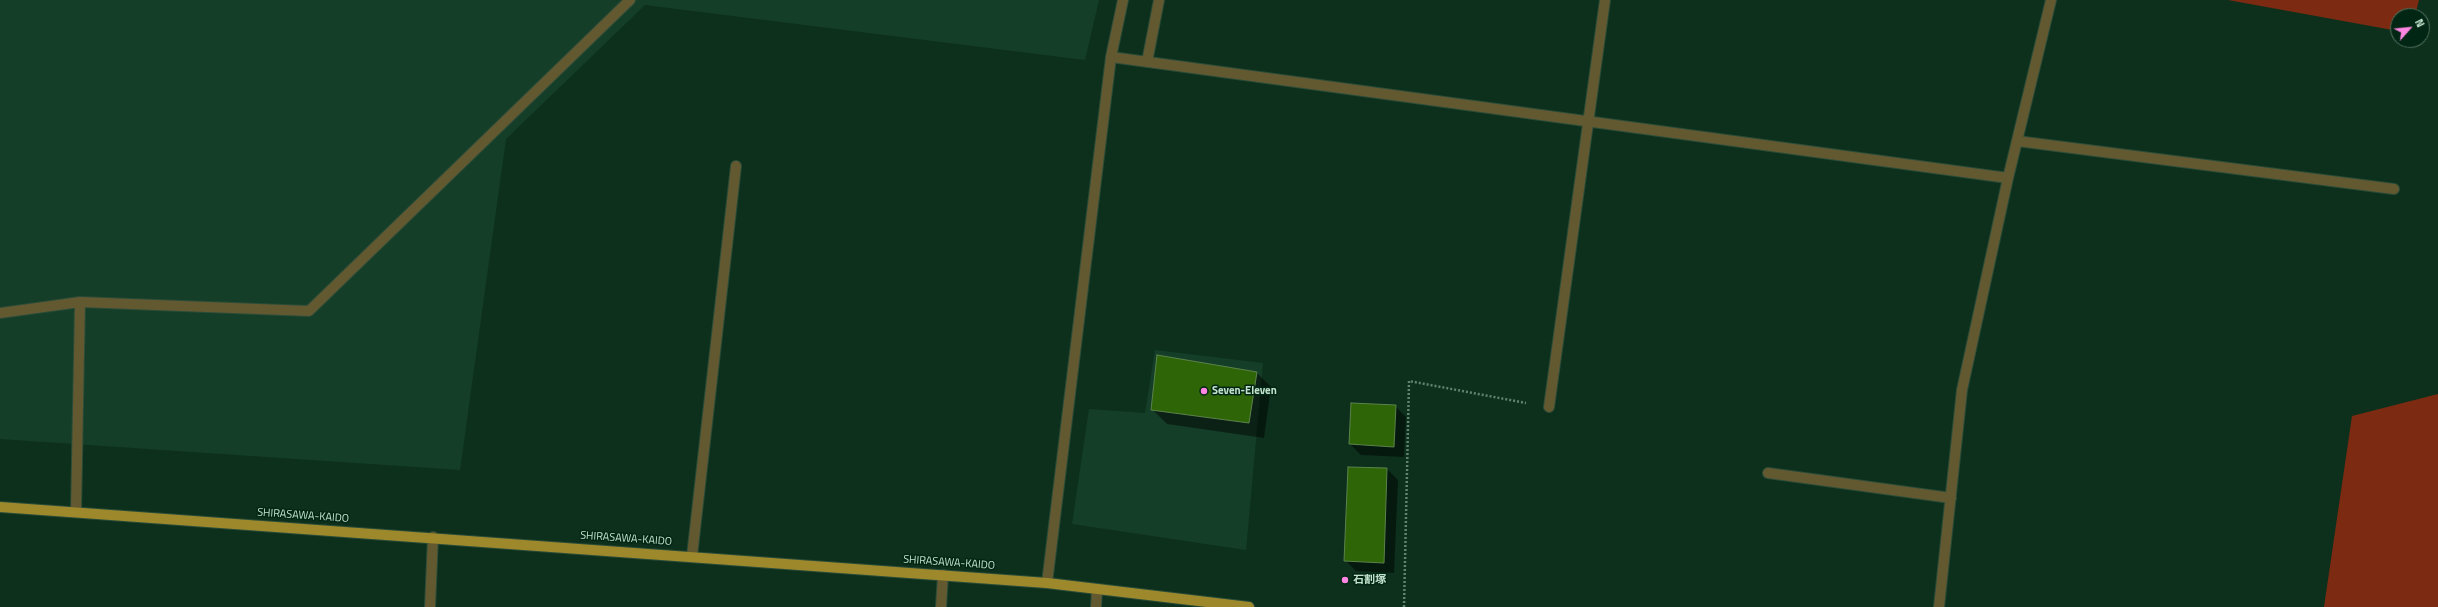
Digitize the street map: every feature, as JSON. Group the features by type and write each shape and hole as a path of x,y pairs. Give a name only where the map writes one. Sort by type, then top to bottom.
{"main road":[{"name":"SHIRASAWA-KAIDO","path":"0,507 433,537 1047,583 1249,607"}],"street":[{"path":"0,313 80,302 309,311 630,0"},
{"path":"1047,583 1111,57 1123,0"},
{"path":"1147,62 1159,0"},
{"path":"1548,407 1605,0"},
{"path":"1939,607 1962,390 2008,178 2051,0"},
{"path":"1111,57 2008,178"},
{"path":"2017,141 2394,189"},
{"path":"692,556 736,166"},
{"path":"76,512 80,302"},
{"path":"1768,473 1951,498"},
{"path":"430,607 433,537"},
{"path":"941,607 943,575"},
{"path":"1096,607 1097,589"}],"path":[{"path":"1404,607 1409,380 1548,407"}],"shaded area":[{"path":"0,0 1099,0 1085,60 645,5 506,139 460,470 0,439"},
{"path":"2228,0 2419,0 2417,8 2390,8 2390,30"},
{"path":"1155,350 1263,363 1246,550 1072,524 1089,409 1145,413"},
{"path":"2438,394 2438,607 2324,607 2352,416"}],"building":[{"name":"Seven-Eleven","path":"1157,355 1257,372 1249,423 1151,410"},
{"path":"1351,403 1396,405 1394,447 1349,444"},
{"path":"1348,467 1387,468 1384,563 1344,561"}],"place":[{"name":"Seven-Eleven","path":"1204,391"},
{"name":"石割塚","path":"1345,580"}]}
